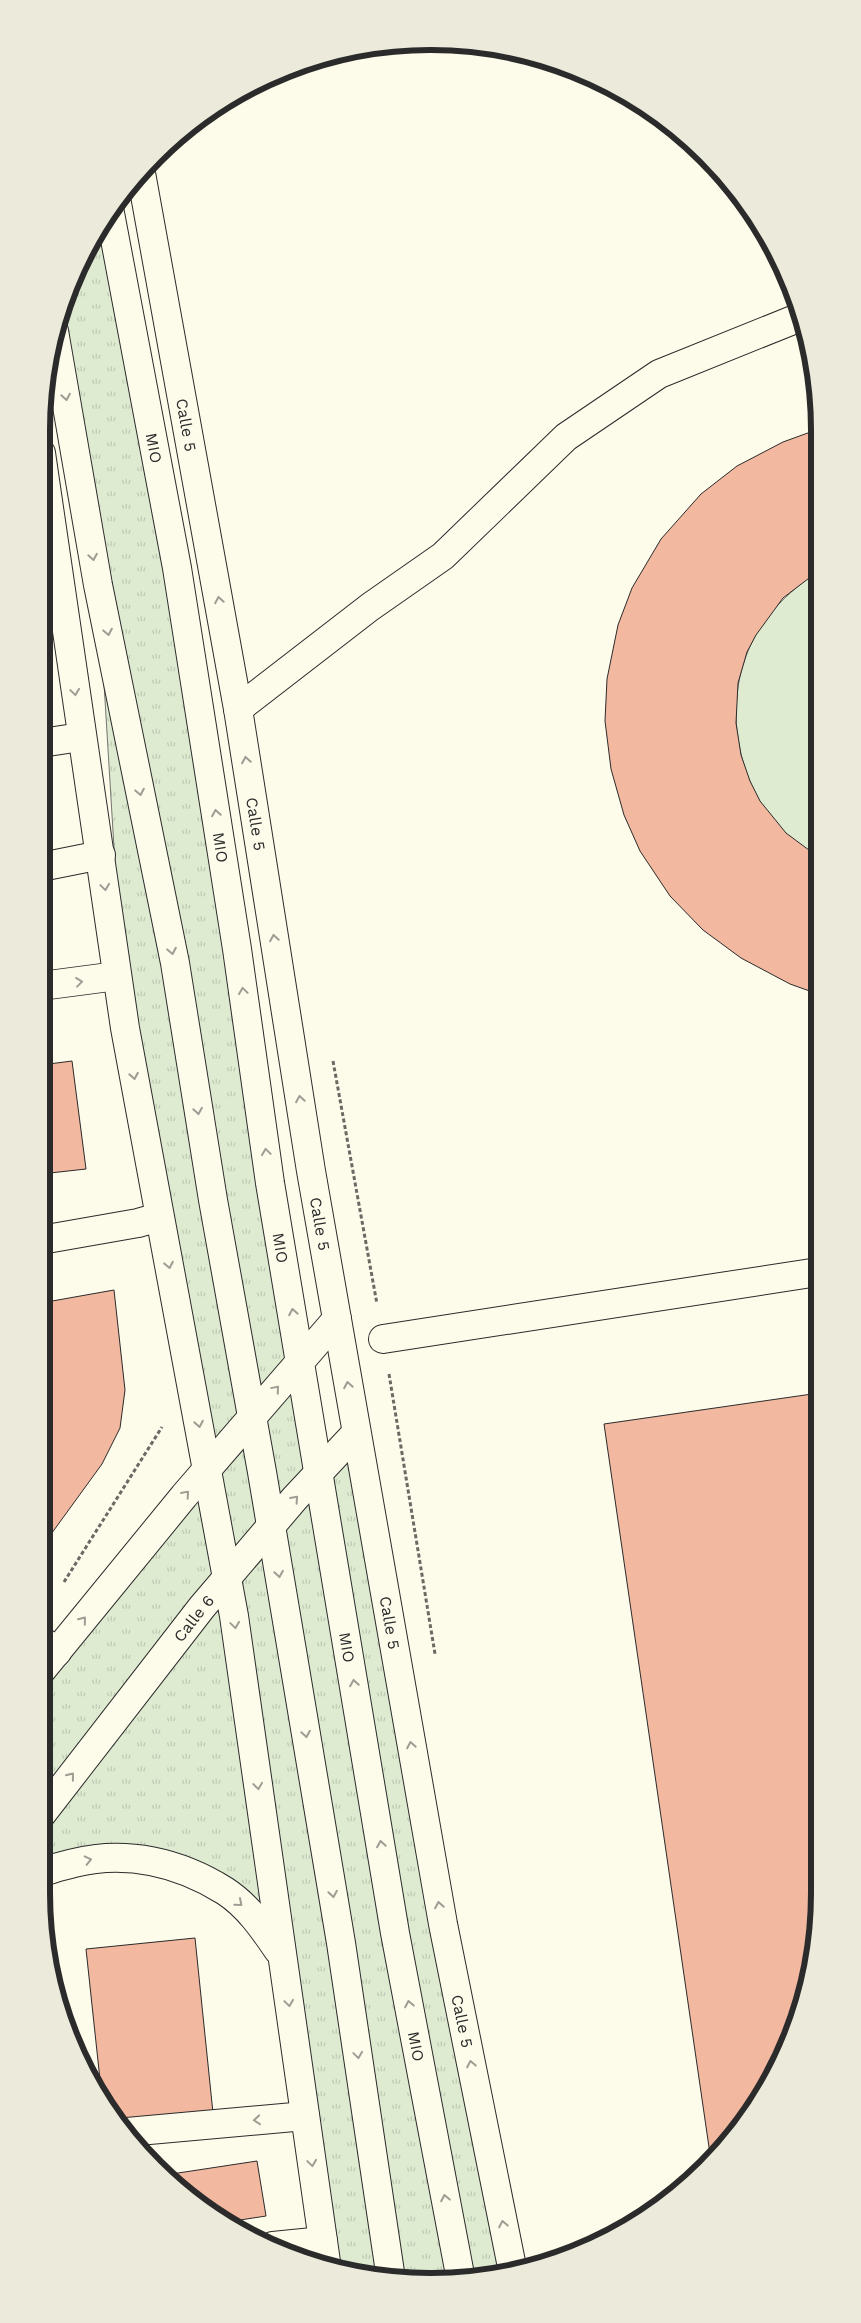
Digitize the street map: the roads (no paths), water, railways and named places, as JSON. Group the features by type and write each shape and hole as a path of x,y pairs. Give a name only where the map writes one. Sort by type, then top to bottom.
{"main road":[{"name":"Calle 5","path":"143,182 238,709 356,1433 443,1924 511,2264"},
{"name":"MIO","path":"112,223 177,568 237,949 270,1183 395,1933 459,2272"},
{"path":"238,709 370,607 443,556 566,437 659,374 794,319"},
{"path":"58,353 98,585 174,963 211,1191 271,1526 341,1943 390,2271"},
{"path":"50,580 51,594 82,737 101,856 117,976 159,1217 227,1577 325,2252 297,2249"},
{"path":"50,742 82,737"},
{"path":"50,865 101,856"},
{"path":"50,985 117,976"},
{"path":"50,1238 138,1223 159,1217"},
{"path":"383,1339 811,1273"},
{"path":"50,1651 337,1319"},
{"name":"Calle 6","path":"50,1803 227,1577 356,1433"},
{"path":"50,1869 96,1858 144,1858 191,1872 226,1892 257,1919 282,1954"},
{"path":"135,2131 305,2116"}]}
